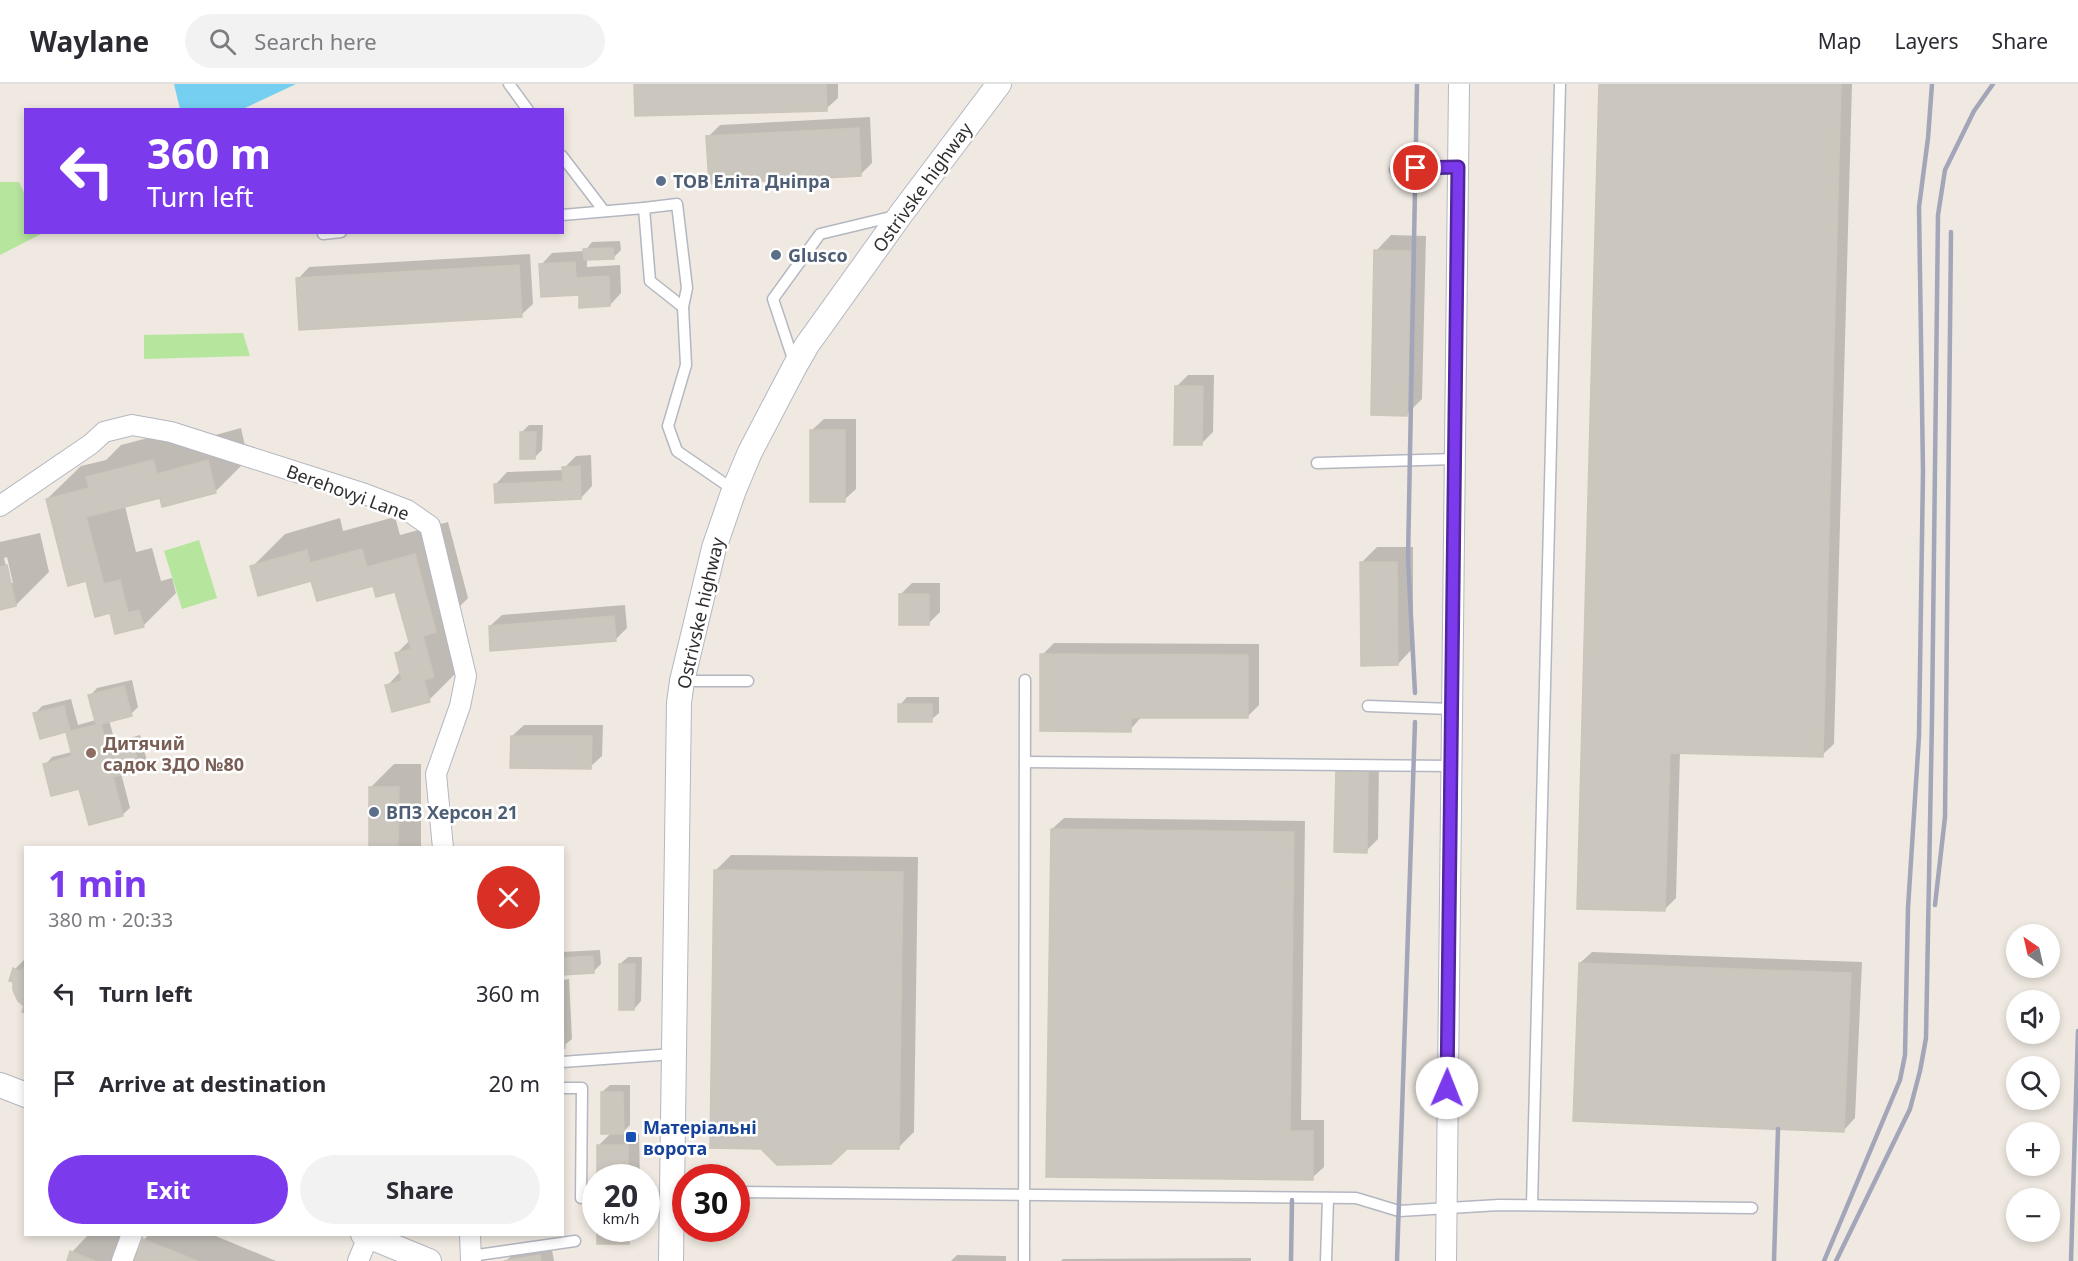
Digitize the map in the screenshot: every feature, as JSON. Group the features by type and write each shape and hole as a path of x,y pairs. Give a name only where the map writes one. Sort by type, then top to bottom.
{"street":[{"name":"Ostrivske highway","path":"677,1164 673,1054 679,714 682,681 714,548 750,452 807,345 901,214 999,84"},
{"path":"1446,1261 1459,84"},
{"name":"Berehovyi Lane","path":"0,506 91,444 104,432 132,425 171,432 365,494 407,510 430,526 466,675 460,706 436,774 443,846"},
{"path":"0,1085 24,1094"},
{"path":"122,1261 131,1236"},
{"path":"470,1236 471,1258"},
{"path":"358,1261 373,1237 429,1261"},
{"name":"Ostrivske highway","path":"671,1261 673,1242"}],"lane":[{"path":"509,84 527,108"},
{"path":"1532,1205 1560,84"},
{"path":"564,159 604,211"},
{"path":"1395,170 1458,167"},
{"path":"564,215 677,204 687,288 683,307 686,365 668,426 677,451 734,490"},
{"path":"644,208 650,281 683,307"},
{"path":"795,366 772,298 820,234 901,214"},
{"path":"1317,463 1455,459"},
{"path":"1024,1261 1025,680"},
{"path":"682,681 747,681"},
{"path":"1368,706 1451,709"},
{"path":"1024,762 1450,766"},
{"path":"564,1062 673,1054"},
{"path":"564,1088 582,1088 581,1198"},
{"path":"750,1192 1356,1198 1399,1211 1446,1207 1532,1205 1752,1208"},
{"path":"1326,1261 1328,1198"},
{"path":"471,1258 574,1241"}],"green space":[{"path":"0,182 19,182 24,193 24,234 41,234 0,255"},
{"path":"243,333 250,356 144,359 144,335"},
{"path":"199,540 217,598 182,609 164,551"}],"water":[{"path":"174,84 296,84 245,108 180,108"}],"building":[{"path":"634,84 826,84 827,111 635,116"},
{"path":"1599,84 1841,84 1823,757 1670,753 1665,911 1577,909"},
{"path":"859,128 861,176 709,184 706,136"},
{"path":"613,248 614,259 584,260 583,249"},
{"path":"1374,250 1411,251 1407,416 1371,415"},
{"path":"575,262 576,278 609,276 610,306 579,308 579,295 541,297 539,264"},
{"path":"519,265 522,317 299,330 296,278"},
{"path":"1175,386 1203,386 1202,445 1174,445"},
{"path":"810,430 845,430 845,502 810,502"},
{"path":"520,432 536,432 535,459 520,459"},
{"path":"153,460 157,474 208,460 216,493 162,507 160,498 86,517 104,584 120,580 128,613 139,610 144,627 115,634 110,613 95,617 86,581 68,586 46,499 89,488 86,477"},
{"path":"580,466 581,499 495,503 494,484 563,481 562,467"},
{"path":"362,549 367,567 415,554 436,632 423,636 434,677 424,680 430,702 392,712 385,685 402,681 395,653 411,649 395,592 376,597 373,586 317,601 311,581 258,596 250,566 307,550 310,563"},
{"path":"1360,562 1397,562 1398,665 1361,666"},
{"path":"7,565 16,606 0,610 0,567"},
{"path":"899,594 929,594 929,625 899,625"},
{"path":"614,616 616,641 490,651 489,626"},
{"path":"1040,654 1248,655 1248,718 1131,718 1131,732 1040,731"},
{"path":"124,686 132,716 101,724 107,748 133,742 140,770 113,777 123,816 89,825 79,789 51,796 43,764 72,756 66,732 40,739 33,713 64,706 70,731 96,725 88,695"},
{"path":"898,704 932,704 932,722 898,722"},
{"path":"511,736 592,736 591,769 510,768"},
{"path":"1336,770 1368,771 1367,853 1334,852"},
{"path":"369,787 399,787 398,846 369,846"},
{"path":"1051,829 1294,832 1290,1131 1313,1131 1313,1180 1046,1177"},
{"path":"714,870 903,872 899,1149 847,1149 831,1164 777,1165 761,1149 710,1148"},
{"path":"593,956 594,973 564,975 564,958"},
{"path":"1579,963 1851,973 1844,1132 1573,1121"},
{"path":"619,964 635,964 634,1010 619,1010"},
{"path":"13,968 19,971 24,968 24,1006 18,1001 13,990 13,982 9,981"},
{"path":"601,1092 623,1092 624,1134 601,1134"},
{"path":"597,1145 628,1145 628,1164 597,1164"},
{"path":"143,1239 197,1261 134,1261"},
{"path":"597,1242 629,1242 629,1244 597,1244"},
{"path":"70,1251 95,1261 67,1261"},
{"path":"540,1255 541,1261 504,1261"}],"railway":[{"path":"1415,693 1408,559 1417,84"},
{"path":"1824,1261 1900,1080 1905,1055 1908,908 1919,736 1923,471 1919,207 1932,84"},
{"path":"1836,1261 1910,1109 1926,1038 1938,215 1945,170 1974,111 1993,84"},
{"path":"1935,905 1945,817 1951,232"},
{"path":"1397,1261 1415,722"},
{"path":"2071,1261 2078,1031"},
{"path":"1774,1261 1778,1129"},
{"path":"1291,1261 1292,1200"}],"place":[{"name":"ТОВ Еліта Дніпра","path":"661,181"},
{"name":"Glusco","path":"776,255"},
{"name":"Дитячий садок ЗДО №80","path":"91,753"},
{"name":"ВПЗ Херсон 21","path":"374,812"},
{"name":"Матеріальні ворота","path":"631,1137"}],"route":[{"path":"1416,168 1458,167 1447,1088"}]}
